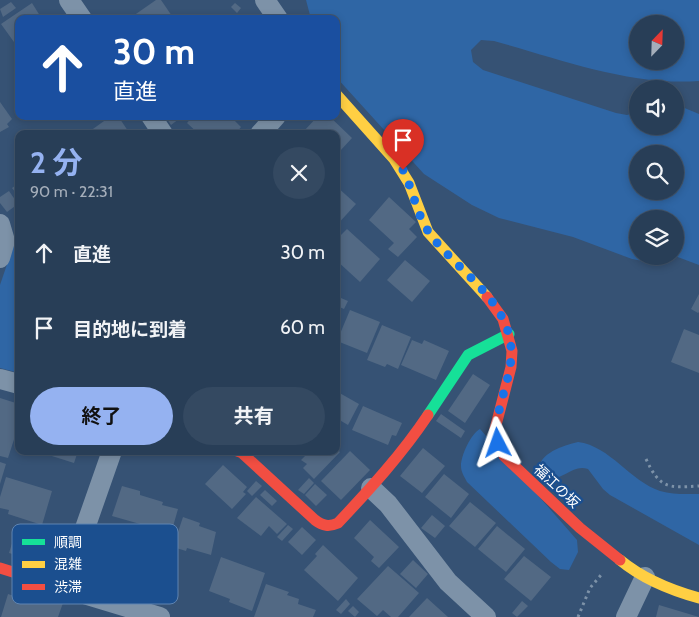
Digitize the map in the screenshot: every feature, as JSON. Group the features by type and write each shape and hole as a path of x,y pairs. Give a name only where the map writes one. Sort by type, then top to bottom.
{"street":[{"path":"69,0 79,15"},
{"path":"265,0 275,15"},
{"path":"244,455 322,525 331,526 338,523 372,488 410,441 468,355 509,334 494,304 428,232 409,183 394,158 340,98"},
{"path":"264,130 272,120"},
{"path":"0,224 4,241 0,258"},
{"name":"福江の坂","path":"509,334 512,351 511,367 497,415 496,429 498,443 504,456 580,528 621,561 645,577 671,590 699,598"},
{"path":"0,379 15,383"},
{"path":"86,524 111,455"},
{"path":"372,488 388,504 448,582 486,617"},
{"path":"0,568 12,572"},
{"path":"626,617 645,577"},
{"path":"117,604 160,617"}],"path":[{"path":"646,459 654,475 666,486 675,488 699,486"},
{"path":"578,617 590,588"}],"shaded area":[{"path":"306,0 699,0 699,81 647,79 595,70 494,41 481,40 471,50 473,62 483,70 616,113 629,114 629,135 684,135 684,108 699,114 699,265 684,259 684,210 629,210 629,258 573,237 499,218 472,205 424,174 340,81 340,15 310,15"},
{"path":"15,241 15,372 0,368 0,285"},
{"path":"480,429 577,540 578,552 569,570 560,569 551,562 467,482 461,468 461,461 467,445"},
{"path":"578,442 600,450 639,480 660,491 675,494 699,494 699,545 610,495 588,469 575,469 553,479 539,475 539,468 545,456"}],"building":[{"path":"156,0 161,0 171,15 134,15"},
{"path":"11,2 16,8 3,17 0,9"},
{"path":"32,3 40,15 15,15 15,43 1,24"},
{"path":"235,3 241,8 237,13 231,7"},
{"path":"0,102 12,119 7,124 9,127 0,132"},
{"path":"105,120 121,120 127,130 92,130"},
{"path":"168,120 178,120 171,125"},
{"path":"190,120 234,120 241,127 238,130 195,130 187,123"},
{"path":"314,120 333,120 352,138 340,151 340,130 305,130"},
{"path":"340,190 356,204 340,222"},
{"path":"9,191 15,200 15,206 7,212 0,203 0,197"},
{"path":"389,197 416,222 409,229 417,237 398,257 388,249 394,243 369,220"},
{"path":"347,229 380,259 360,282 340,264 340,236"},
{"path":"405,260 430,281 412,302 387,280"},
{"path":"699,294 699,312 698,313 691,309"},
{"path":"341,298 348,301 344,309 340,307"},
{"path":"350,310 380,322 367,353 340,342 340,334"},
{"path":"382,325 411,337 398,369 387,364 385,367 367,360"},
{"path":"684,329 699,335 699,373 671,362"},
{"path":"412,340 422,344 424,340 449,351 436,380 401,365"},
{"path":"473,374 490,385 465,423 448,411"},
{"path":"340,393 359,404 348,425 340,420"},
{"path":"0,398 15,403 15,436 8,458 0,456"},
{"path":"363,406 402,423 396,436 392,435 388,445 352,430"},
{"path":"441,414 465,431 461,438 436,421"},
{"path":"423,448 445,466 422,493 400,476"},
{"path":"350,451 370,470 341,500 321,481"},
{"path":"49,455 77,455 74,463"},
{"path":"306,455 337,455 314,479 303,468 307,464 301,460"},
{"path":"0,462 6,464 0,484"},
{"path":"223,465 247,487 243,492 246,494 232,509 205,484"},
{"path":"444,474 469,494 451,518 425,497"},
{"path":"6,477 52,491 42,524 8,514 9,510 0,508 0,497"},
{"path":"309,478 314,483 304,494 298,490"},
{"path":"256,481 262,486 252,496 247,491"},
{"path":"315,484 327,495 316,506 305,495"},
{"path":"122,486 140,491 140,495 163,502 162,505 178,509 174,524 140,524 112,516"},
{"path":"265,490 277,501 272,506 260,495"},
{"path":"256,497 287,524 277,534 269,526 261,536 237,518"},
{"path":"470,502 496,523 475,547 449,526"},
{"path":"432,515 445,526 435,538 421,528"},
{"path":"183,517 200,523 199,526 216,532 211,555 187,548 186,551 178,549 178,532"},
{"path":"370,520 399,547 379,568 371,561 374,557 354,538"},
{"path":"288,525 293,529 282,541 277,537"},
{"path":"497,526 525,549 506,572 478,549"},
{"path":"302,527 316,540 302,555 288,542"},
{"path":"12,543 12,554 9,553"},
{"path":"323,545 358,578 338,601 304,570 317,556 315,554"},
{"path":"524,556 551,577 531,601 504,579"},
{"path":"221,557 265,573 252,611 229,602 230,599 209,591"},
{"path":"413,560 428,574 416,588 400,574"},
{"path":"388,566 419,593 398,617 391,617 383,610 377,616 357,599"},
{"path":"266,584 289,592 287,595 299,599 298,604 316,610 313,617 254,617"},
{"path":"8,594 12,595 12,604 63,604 58,617 1,617"},
{"path":"427,598 448,617 409,617"},
{"path":"346,599 350,604 341,614 336,610"},
{"path":"522,601 528,606 517,617 512,613"},
{"path":"659,605 699,617 656,617"},
{"path":"353,606 359,612 355,617 348,611"}],"traffic: fast":[{"path":"428,415 468,355 509,334"}],"traffic: slow":[{"path":"340,98 394,159 409,183 428,232 487,297"},
{"path":"620,560 638,573 657,583 699,598"}],"traffic: jam":[{"path":"487,297 503,319 512,351 511,367 495,429 504,456 580,528 620,560"},
{"path":"244,455 315,520 323,525 332,525 338,523 374,484 428,415"},
{"path":"0,568 12,572"}],"route":[{"path":"403,170 428,232 494,304 503,318 509,334 512,351 511,367 508,384 497,415 498,443"}]}
